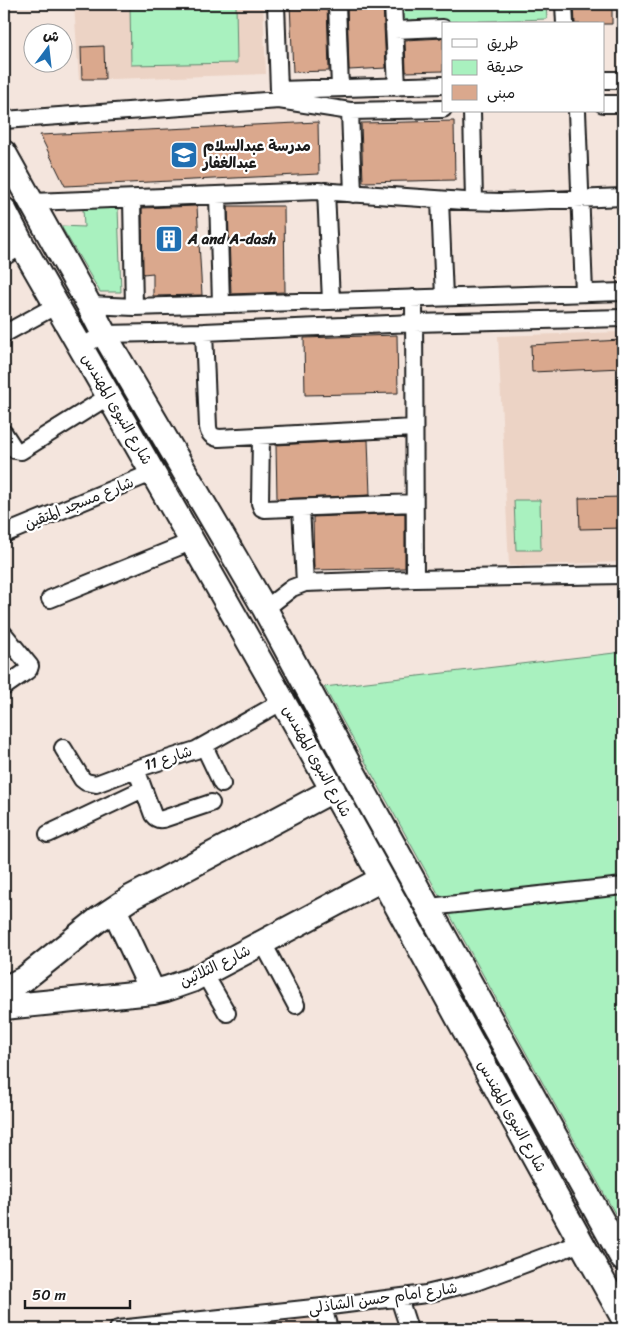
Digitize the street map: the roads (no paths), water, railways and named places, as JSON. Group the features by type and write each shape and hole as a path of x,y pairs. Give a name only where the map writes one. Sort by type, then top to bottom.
{"street":[{"path":"276,4 279,95"},
{"path":"337,4 340,88"},
{"path":"393,4 397,87"},
{"path":"564,4 565,22"},
{"path":"394,30 442,28"},
{"path":"604,80 623,80"},
{"path":"4,120 340,88 442,85"},
{"path":"279,95 350,111 442,109"},
{"path":"604,104 623,104"},
{"path":"350,111 353,194"},
{"path":"472,112 474,201"},
{"path":"577,112 584,293"},
{"name":"شارع النبوى المهندس","path":"4,153 104,334 265,609 350,767 623,1258"},
{"path":"326,192 331,301"},
{"path":"32,202 326,192 440,200 502,202 623,197"},
{"path":"218,195 220,304"},
{"path":"132,199 134,307"},
{"path":"440,200 444,298"},
{"name":"شارع النبوى المهندس","path":"4,210 13,252 57,305 154,472 330,785 623,1317"},
{"path":"89,305 134,307 623,292"},
{"path":"414,298 415,579"},
{"path":"4,334 57,305"},
{"path":"81,347 104,334 623,318"},
{"path":"204,332 208,427 209,433 213,437 414,428"},
{"path":"4,432 15,450 21,451 109,396"},
{"path":"261,436 261,506 265,509 414,503"},
{"name":"شارع مسجد المتقين","path":"4,534 154,472"},
{"path":"301,508 305,583"},
{"path":"50,599 193,541"},
{"path":"265,609 292,588 305,583 623,575"},
{"path":"4,634 30,666 29,669 4,687"},
{"name":"شارع 11","path":"63,748 82,779 91,784 96,784 204,746 283,701"},
{"path":"204,746 222,784"},
{"path":"4,989 30,975 99,919 132,897 330,785 350,767"},
{"path":"136,769 153,815 159,820 211,803"},
{"path":"48,834 143,789"},
{"name":"شارع الثلاثين","path":"4,1007 153,992 179,985 263,943 382,879"},
{"path":"429,907 623,886"},
{"path":"114,910 153,992"},
{"path":"263,943 296,1005"},
{"path":"204,973 227,1014"},
{"name":"شارع امام حسن الشاذلى","path":"118,1329 243,1323 323,1308 434,1293 476,1282 581,1243"},
{"path":"399,1298 410,1329"},
{"path":"323,1308 329,1329"}],"place":[{"name":"مدرسة عبدالسلام عبدالغفار","path":"184,155"},
{"name":"A and A-dash","path":"169,239"}]}
